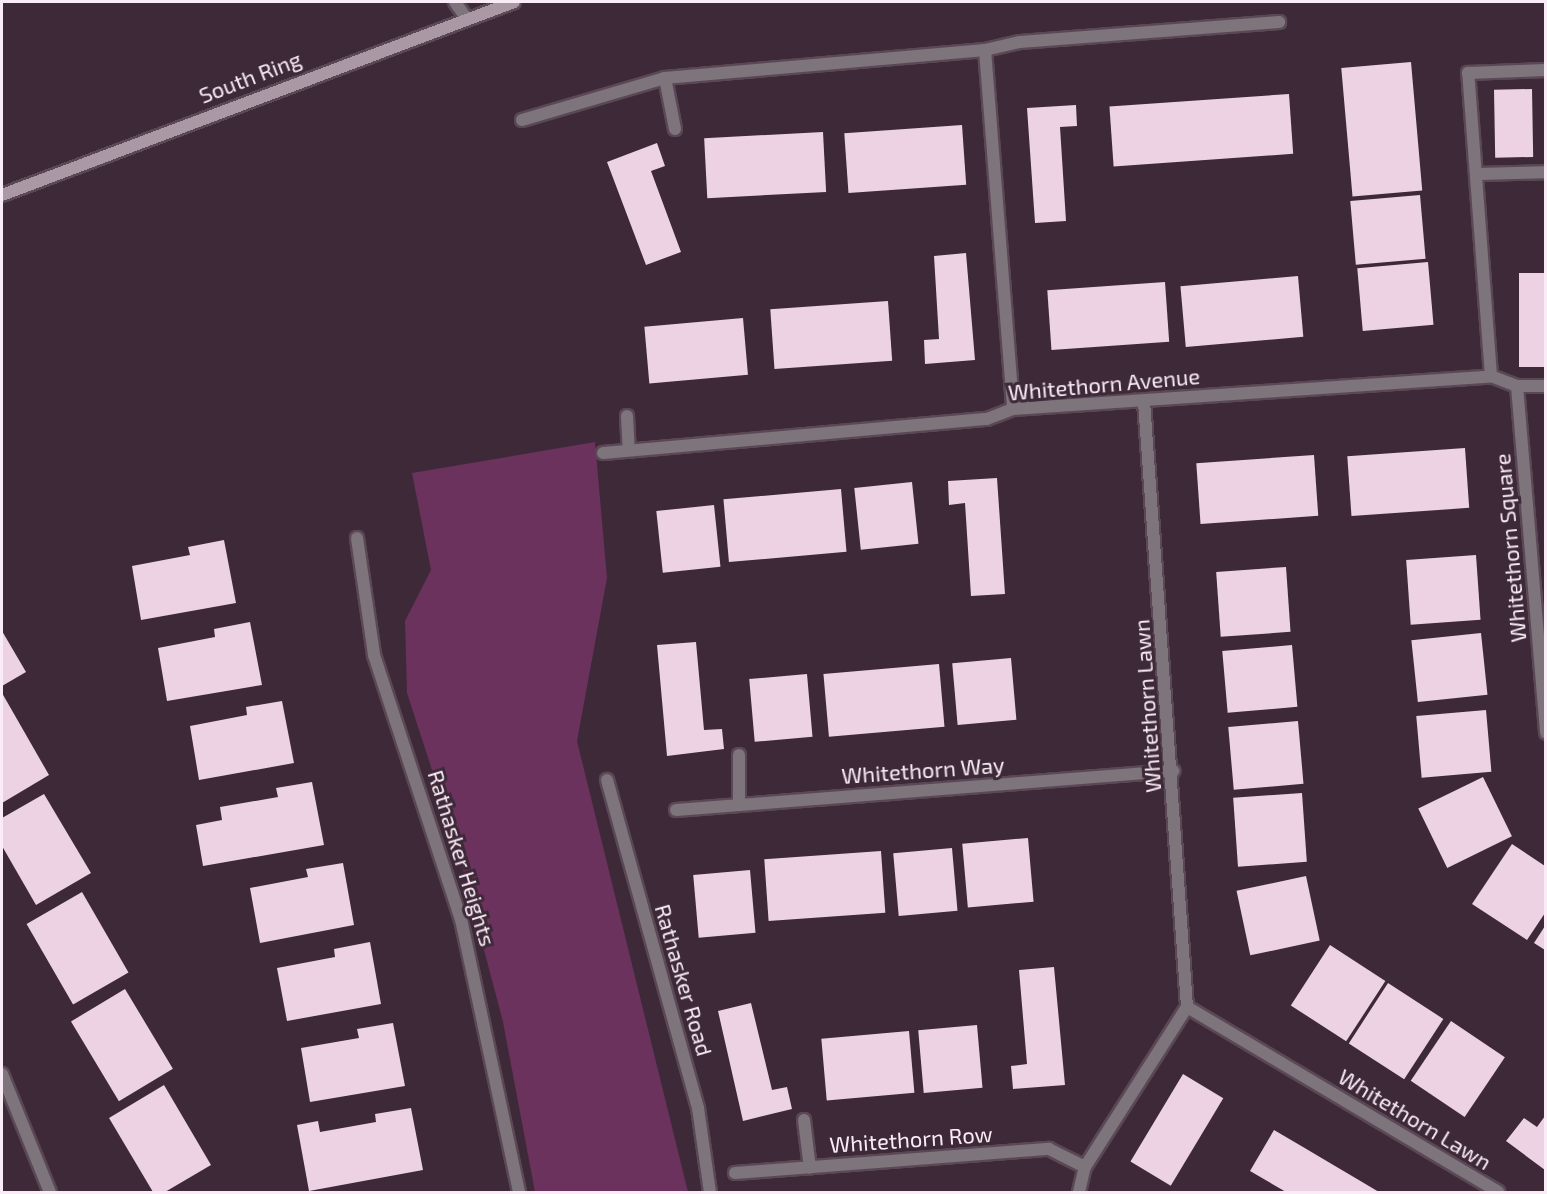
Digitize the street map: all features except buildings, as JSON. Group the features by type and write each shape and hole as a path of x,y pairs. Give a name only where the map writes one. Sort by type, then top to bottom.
{"main road":[{"name":"South Ring","path":"2,195 466,18 514,2"}],"street":[{"path":"455,2 466,18"},
{"path":"522,120 665,78 985,50 1020,42 1279,22"},
{"path":"985,50 1013,409"},
{"path":"1491,376 1468,73 1545,70"},
{"path":"665,78 675,129"},
{"path":"1476,174 1545,172"},
{"name":"Whitethorn Avenue","path":"603,453 987,419 1013,409 1491,376 1517,386 1545,386"},
{"name":"Whitethorn Square","path":"1517,386 1545,734"},
{"name":"Whitethorn Lawn","path":"1144,401 1173,771 1187,1007 1498,1192"},
{"path":"627,416 629,450"},
{"name":"Rathasker Heights","path":"357,538 374,655 461,919 519,1192"},
{"path":"739,755 739,806"},
{"name":"Whitethorn Way","path":"676,810 1173,771"},
{"name":"Rathasker Road","path":"607,780 698,1108 710,1192"},
{"path":"1079,1192 1085,1167 1187,1007"},
{"path":"2,1074 50,1192"},
{"path":"804,1120 810,1167"},
{"name":"Whitethorn Row","path":"735,1173 1049,1149 1085,1167"}],"shaded area":[{"path":"595,442 607,578 577,741 688,1192 535,1192 503,1022 457,847 407,693 405,621 431,570 412,473"}]}
